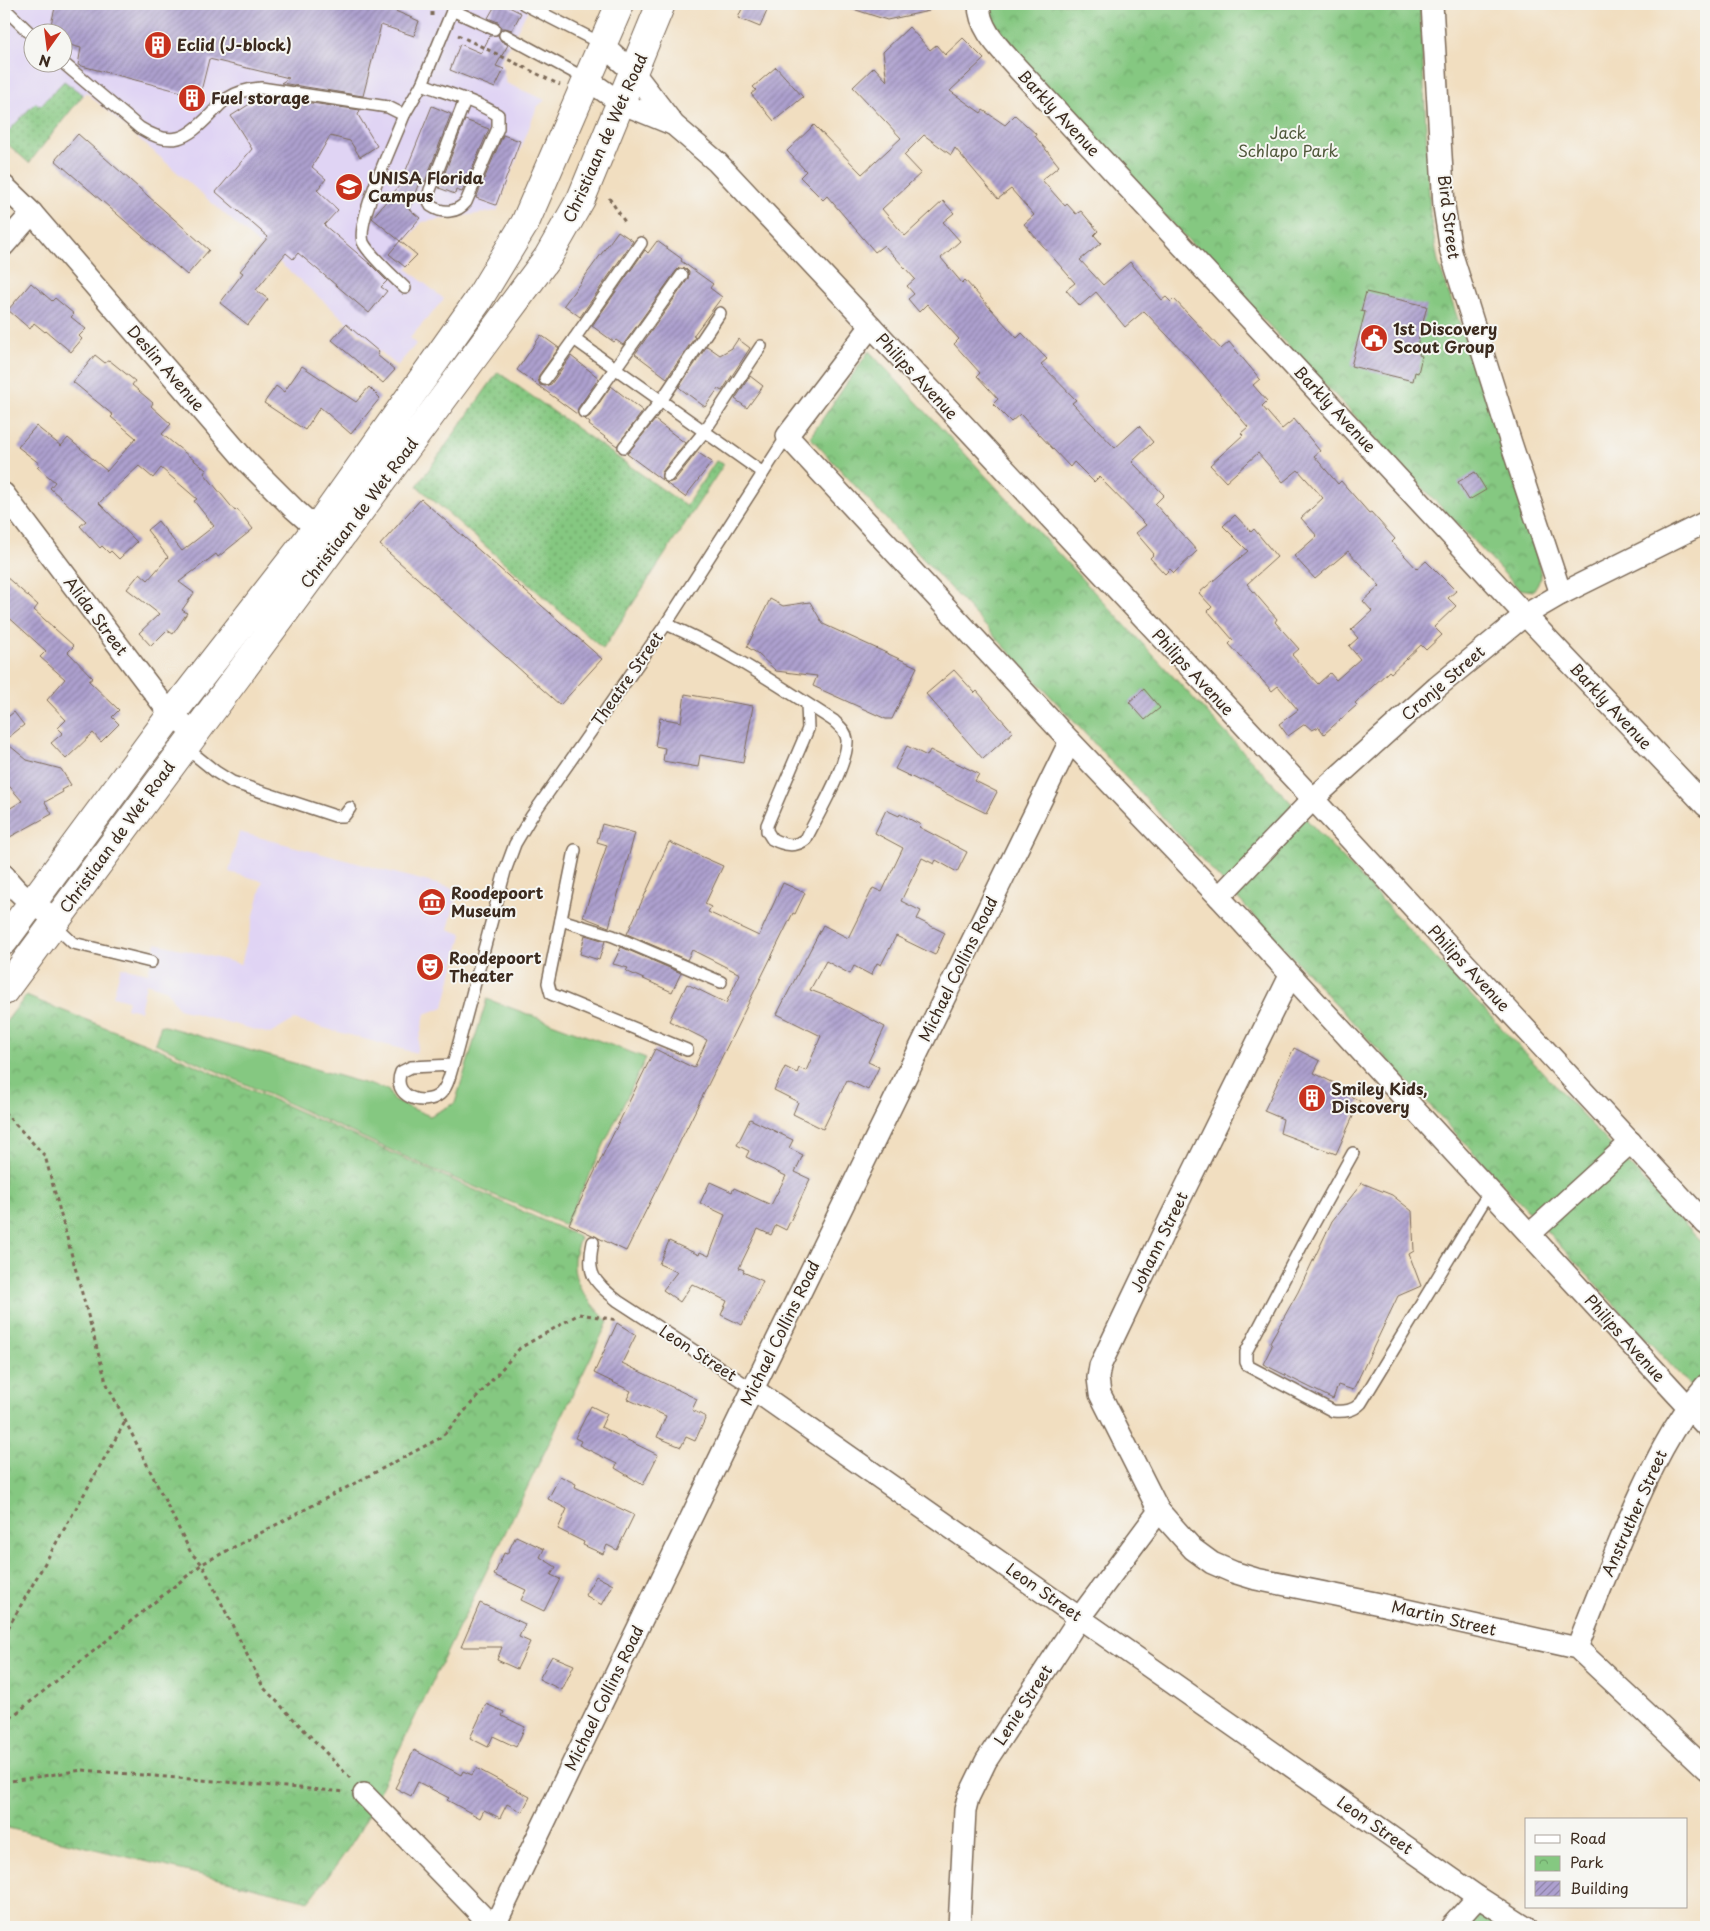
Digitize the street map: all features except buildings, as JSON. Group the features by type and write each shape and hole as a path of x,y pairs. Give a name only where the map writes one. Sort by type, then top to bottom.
{"main road":[{"name":"Christiaan de Wet Road","path":"4,991 189,739 326,537 477,302 525,222 620,4"},
{"name":"Christiaan de Wet Road","path":"4,941 171,715 326,537 548,257 580,199 634,73 661,4"}],"street":[{"name":"Barkly Avenue","path":"979,4 982,21 989,34 1018,69 1706,806"},
{"name":"Bird Street","path":"1432,4 1444,206 1451,252 1511,444 1561,594"},
{"name":"Philips Avenue","path":"603,45 634,73 674,125 717,162 871,326 1313,799 1706,1224"},
{"name":"Philips Avenue","path":"584,88 674,125"},
{"name":"Deslin Avenue","path":"4,186 32,213 244,459 326,537"},
{"path":"4,245 32,213"},
{"name":"Theatre Street","path":"787,436 871,326"},
{"name":"Philips Avenue","path":"787,436 1070,741 1219,897 1706,1426"},
{"name":"Alida Street","path":"4,494 189,739"},
{"name":"Cronje Street","path":"1219,897 1313,799 1437,687 1525,614 1561,594 1706,522"},
{"name":"Michael Collins Road","path":"493,1927 753,1389 1070,741"},
{"path":"4,875 13,888 55,921"},
{"name":"Johann Street","path":"1159,1511 1100,1394 1098,1378 1100,1366 1290,976"},
{"path":"1530,1234 1631,1142"},
{"name":"Anstruther Street","path":"1577,1648 1640,1494 1674,1428 1706,1385"},
{"name":"Leon Street","path":"753,1389 1478,1897 1524,1927"},
{"name":"Lenie Street","path":"959,1927 964,1824 968,1798 986,1761 1080,1617 1159,1511"},
{"name":"Martin Street","path":"1159,1511 1193,1549 1212,1563 1233,1572 1301,1589 1374,1603 1577,1648"},
{"path":"1577,1648 1706,1769"},
{"path":"364,1794 493,1927"},
{"path":"1451,1927 1478,1897"}],"lane":[{"path":"524,4 603,45"},
{"path":"405,288 367,249 363,241 368,204 404,115 422,84 453,7 494,29"},
{"path":"4,8 22,25"},
{"path":"505,35 584,88"},
{"path":"72,70 140,128 154,136 166,139 186,136 226,99 248,89 261,88 388,107 404,115"},
{"path":"422,84 465,100 498,115 498,128 466,202 457,210 443,211 431,206 428,198 465,100"},
{"path":"545,378 641,243"},
{"path":"584,412 682,275"},
{"path":"624,447 661,401 720,313"},
{"path":"574,339 763,473"},
{"path":"668,476 704,432 761,346"},
{"name":"Theatre Street","path":"453,1065 411,1068 401,1072 398,1083 401,1089 411,1098 422,1100 429,1099 443,1091 453,1065 505,871 515,844 531,817 666,624 787,436"},
{"path":"666,624 697,637 753,670 807,704 834,721 844,731 847,740 846,749 834,781 806,839 793,846 772,839 767,831 767,825 808,729 807,704"},
{"path":"189,739 216,772 232,782 335,816 344,816 350,808"},
{"path":"575,850 548,983 551,994 687,1050"},
{"path":"561,920 613,936 721,982"},
{"path":"55,921 73,943 151,962"},
{"path":"1353,1152 1246,1352 1248,1366 1333,1411 1354,1410 1361,1403 1490,1191"},
{"name":"Leon Street","path":"593,1242 590,1258 592,1274 602,1287 618,1300 753,1389"}],"path":[{"path":"445,28 584,88"},
{"path":"4,1112 45,1156 106,1382 191,1553 202,1564 263,1687 364,1794"},
{"path":"4,1723 202,1564 442,1437 520,1348 578,1314 618,1320"},
{"path":"4,1635 126,1421"},
{"path":"4,1782 82,1770 364,1794"}],"shaded area":[{"name":"UNISA Florida Campus","path":"4,4 531,4 501,60 506,83 545,100 537,107 497,211 422,222 404,243 419,254 407,269 444,299 410,338 416,344 397,366 86,92 29,163 4,141"},
{"path":"239,832 459,890 448,929 462,934 444,1007 425,1014 416,1053 294,1020 270,1034 179,1009 166,989 146,983 140,1011 126,1008 128,1000 113,996 121,967 148,973 156,943 241,964 263,881 229,872"}],"green space":[{"name":"Jack Schlapo Park","path":"986,4 1420,4 1430,213 1438,262 1535,539 1541,578 1533,591 1519,589 1151,201 996,34"},
{"path":"64,81 83,95 29,163 4,141 4,136 35,103 40,106"},
{"path":"869,351 1706,1247 1706,1403 810,437"},
{"path":"498,372 686,506 716,461 724,464 603,649 417,486"},
{"path":"26,996 155,1047 580,1237 574,1258 576,1279 590,1302 608,1322 367,1818 340,1860 309,1901 4,1827 4,1024"},
{"path":"487,999 646,1058 565,1225 432,1169 155,1043 161,1025 388,1090 394,1101 430,1116 455,1103"},
{"path":"1473,1909 1501,1927 1456,1927"}],"place":[{"name":"Eclid (J-block)","path":"158,45"},
{"name":"Fuel storage","path":"192,98"},
{"name":"UNISA Florida Campus","path":"349,187"},
{"name":"1st Discovery Scout Group","path":"1374,338"},
{"name":"Roodepoort Museum","path":"432,902"},
{"name":"Roodepoort Theater","path":"430,967"},
{"name":"Smiley Kids, Discovery","path":"1312,1098"}]}
